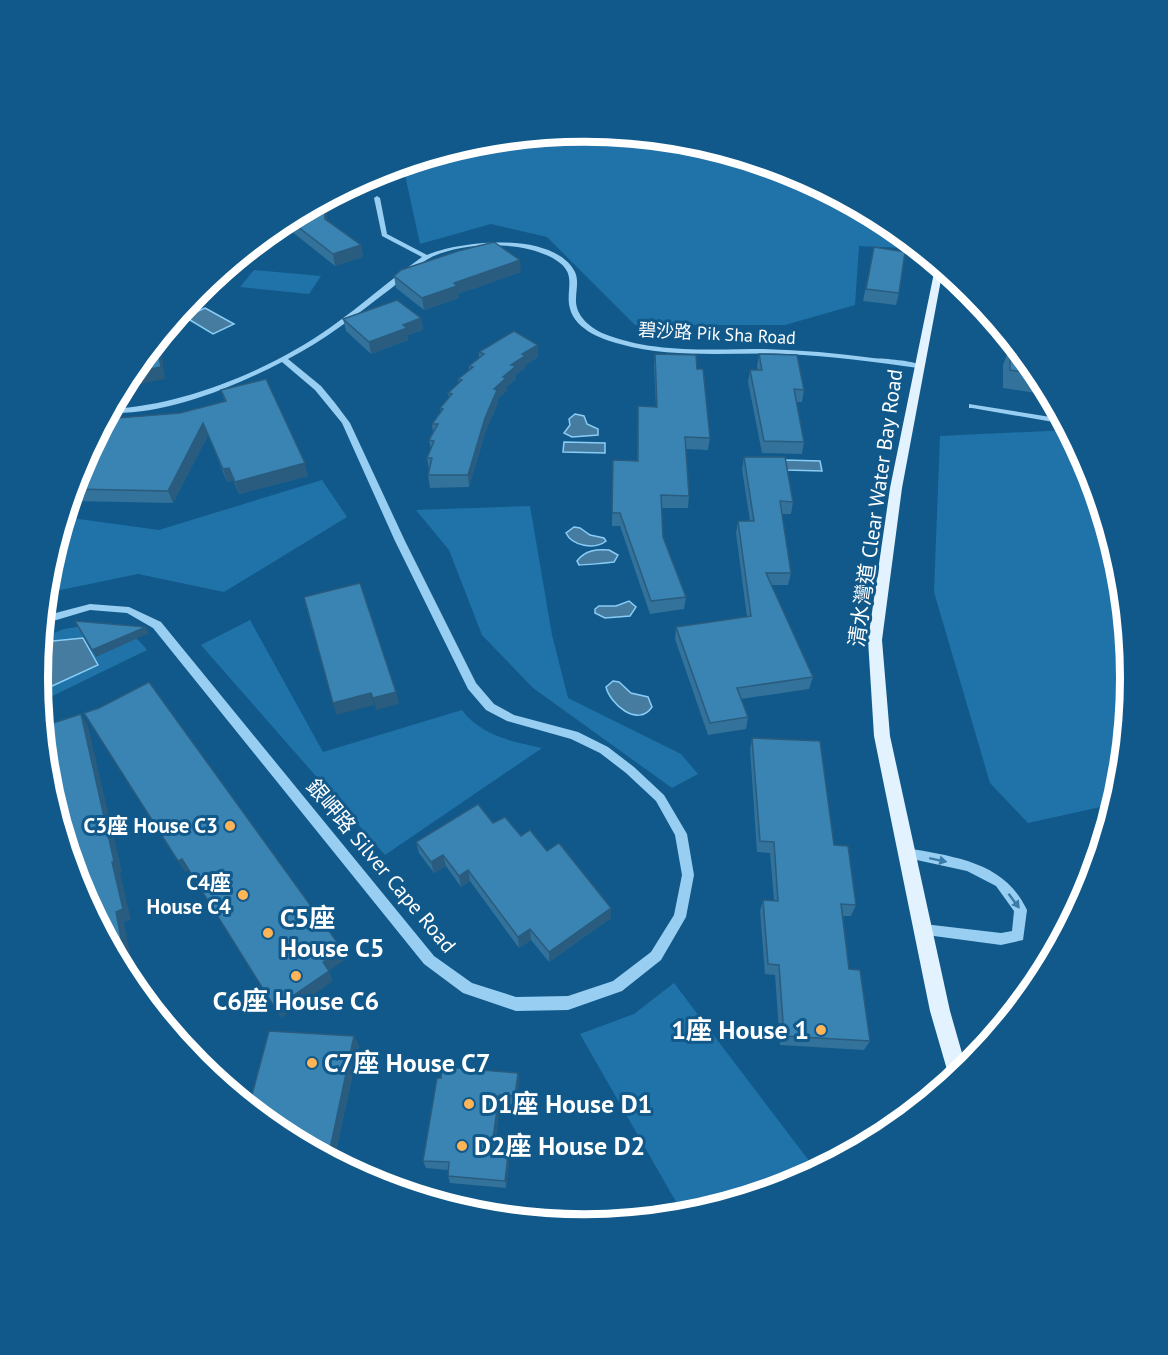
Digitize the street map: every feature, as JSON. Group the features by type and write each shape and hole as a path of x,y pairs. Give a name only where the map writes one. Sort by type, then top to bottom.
{"main road":[{"name":"清水灣道 Clear Water Bay Road","path":"937,275 896,488 875,640 882,736 940,1011 955,1064"}],"street":[{"path":"377,198 384,235 426,257"},
{"name":"碧沙路 Pik Sha Road","path":"119,411 142,410 161,406 234,380 283,359 323,336 426,257 445,250 487,244 529,248 561,261 571,271 575,282 572,304 576,315 585,326 599,335 627,344 686,351 790,352 918,366"},
{"name":"銀岬路 Silver Cape Road","path":"52,618 90,607 129,610 157,625 429,960 468,988 516,1004 568,1003 617,986 656,956 680,917 688,875 681,834 660,798 604,750 574,735 511,718 490,707 467,676 400,541 346,423 335,405 321,389 283,359"},
{"path":"972,406 1054,420"},
{"path":"907,853 969,866 1000,882 1021,910 1018,936 1001,939 924,930"}],"shaded area":[{"path":"584,142 654,146 723,160 756,170 789,182 852,213 903,247 859,246 855,305 785,325 635,325 547,237 491,224 420,244 405,173 445,160 514,146"},
{"path":"254,270 321,276 309,294 240,287"},
{"path":"205,308 234,324 213,334 187,318"},
{"path":"575,414 584,416 587,424 598,429 598,435 572,437 564,433 570,425 569,419"},
{"path":"1060,430 1065,440 1092,505 1102,539 1110,573 1119,642 1119,713 1110,782 1104,806 1028,823 990,783 934,592 940,436"},
{"path":"564,442 605,443 605,453 563,452"},
{"path":"785,460 820,461 822,471 786,470"},
{"path":"322,480 347,517 224,592 138,574 55,591 72,518 159,530"},
{"path":"530,506 552,635 568,698 681,754 698,774 672,788 533,688 482,635 449,550 416,510"},
{"path":"574,527 590,535 604,538 606,541 590,546 578,544 566,533"},
{"path":"609,550 618,555 614,562 579,565 577,561 584,554 592,551"},
{"path":"629,601 636,607 630,616 605,618 595,613 595,609 599,606 616,606"},
{"path":"250,620 323,752 462,710 478,726 498,736 542,748 385,855 201,645"},
{"path":"83,626 119,630 141,642 147,650 49,698 50,635 64,629"},
{"path":"83,638 98,665 48,688 49,643"},
{"path":"613,681 619,682 631,693 648,697 652,707 646,713 639,715 625,711 613,700 606,687"},
{"path":"674,983 811,1163 756,1185 678,1205 580,1034 634,1014"}],"building":[{"path":"324,209 325,219 361,245 333,254 296,225"},
{"path":"494,242 520,260 454,283 457,286 422,298 394,276 401,270"},
{"path":"874,247 905,252 899,293 866,289"},
{"path":"397,300 421,318 403,325 407,328 369,342 343,319"},
{"path":"514,331 538,345 522,354 525,356 511,365 516,366 494,389 497,390 485,418 468,475 428,475 432,458 427,458 434,441 429,440 438,424 432,424 443,409 440,408 452,394 448,393 462,380 458,379 473,367 469,366 484,354 479,352"},
{"path":"158,352 161,367 145,370"},
{"path":"1010,352 1024,372 1010,370"},
{"path":"655,354 696,355 697,369 703,369 710,438 685,437 689,496 661,495 663,537 686,597 651,601 620,513 612,513 613,460 638,461 638,406 657,407"},
{"path":"759,354 797,355 804,390 794,389 804,442 764,441 750,370 762,370"},
{"path":"266,379 305,463 235,482 229,468 223,469 203,423 168,491 82,489 115,418 180,413 226,401 221,390"},
{"path":"744,457 785,457 793,502 780,501 791,573 766,573 813,677 737,688 748,717 710,723 676,627 751,616 738,521 754,521"},
{"path":"360,583 396,692 373,698 371,693 333,703 304,597"},
{"path":"75,621 146,627 92,650"},
{"path":"149,682 342,949 323,962 329,971 275,1008 182,859 178,861 84,713 99,708"},
{"path":"81,714 123,909 116,912 123,951 103,915 76,850 58,782 50,724"},
{"path":"752,738 820,741 834,845 848,846 856,905 841,904 849,969 860,970 870,1041 784,1036 779,965 768,964 763,900 778,901 774,842 760,841"},
{"path":"478,804 493,823 505,817 521,836 530,830 547,851 559,843 611,908 549,952 530,929 518,937 468,870 459,876 443,855 431,862 416,842"},
{"path":"269,1031 354,1036 330,1149 286,1123 251,1097"},
{"path":"442,1067 518,1073 515,1096 499,1095 491,1153 508,1155 505,1181 448,1176 449,1162 423,1161 437,1078 441,1078"}],"place":[{"name":"C3座 House C3","path":"230,826"},
{"name":"C4座 House C4","path":"243,895"},
{"name":"C5座 House C5","path":"268,933"},
{"name":"C6座 House C6","path":"296,976"},
{"name":"1座 House 1","path":"821,1030"},
{"name":"C7座 House C7","path":"312,1063"},
{"name":"D1座 House D1","path":"469,1104"},
{"name":"D2座 House D2","path":"462,1146"}]}
